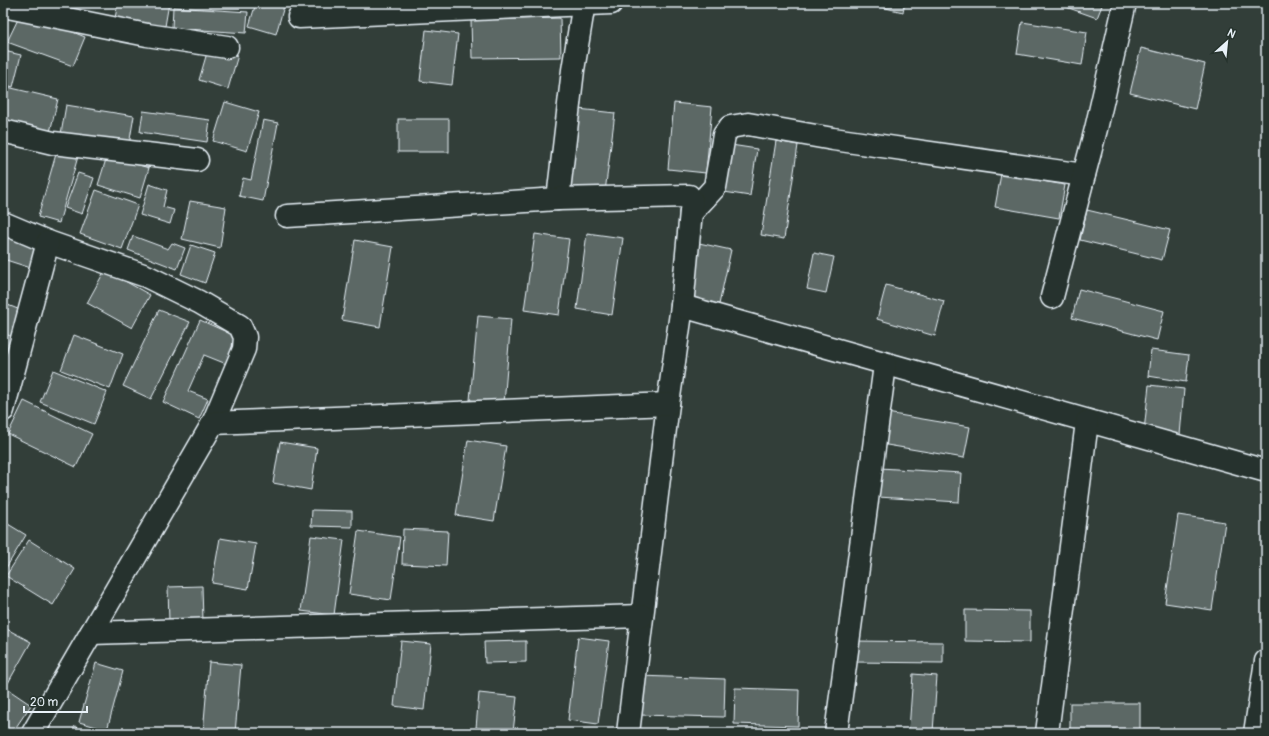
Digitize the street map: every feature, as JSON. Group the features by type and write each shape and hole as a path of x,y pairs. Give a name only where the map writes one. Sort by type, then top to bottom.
{"street":[{"path":"299,17 611,3"},
{"path":"1052,297 1084,175 1125,3"},
{"path":"558,199 573,70 584,4"},
{"path":"3,6 147,35 228,47"},
{"path":"691,213 715,187 724,135 730,127 748,124 833,139 1084,175"},
{"path":"3,131 53,144 197,160"},
{"path":"287,216 558,199 689,196 692,201 682,306 668,404 628,733"},
{"path":"3,223 48,242 146,276 199,302 240,326 245,337 244,350 213,423 33,733"},
{"path":"3,410 48,242"},
{"path":"682,306 885,365 1266,471"},
{"path":"836,733 885,365"},
{"path":"213,423 668,404"},
{"path":"1047,733 1087,422"},
{"path":"91,633 642,616"},
{"path":"1256,733 1266,661"}],"building":[{"path":"118,3 169,3 164,32 114,23"},
{"path":"256,3 276,3 284,6 276,34 249,26"},
{"path":"878,3 905,3 903,12 877,6"},
{"path":"1068,3 1103,3 1097,18 1066,7"},
{"path":"173,7 248,12 246,33 172,28"},
{"path":"22,11 85,37 73,66 7,42"},
{"path":"560,18 561,57 472,58 471,20"},
{"path":"1022,22 1087,32 1082,65 1017,54"},
{"path":"426,30 458,34 452,85 420,81"},
{"path":"209,46 238,55 228,89 199,80"},
{"path":"1141,48 1205,64 1195,109 1130,93"},
{"path":"4,51 21,55 13,87 3,84"},
{"path":"3,86 58,99 50,132 3,120"},
{"path":"225,102 259,112 247,151 213,141"},
{"path":"674,103 712,107 706,173 668,169"},
{"path":"66,105 134,116 129,145 61,134"},
{"path":"578,109 615,113 605,192 569,187"},
{"path":"143,111 210,120 207,142 140,132"},
{"path":"398,119 449,119 449,152 398,152"},
{"path":"263,120 278,123 263,201 239,196 243,178 251,180"},
{"path":"776,141 798,145 784,239 761,235"},
{"path":"731,145 757,149 750,196 724,192"},
{"path":"58,147 79,153 59,223 38,217"},
{"path":"107,156 149,168 140,198 98,185"},
{"path":"78,173 94,178 82,214 65,208"},
{"path":"1001,174 1065,185 1059,218 995,207"},
{"path":"149,184 167,190 163,207 174,210 170,224 140,215"},
{"path":"96,190 138,205 122,249 80,234"},
{"path":"190,201 226,207 220,248 182,239"},
{"path":"1087,210 1170,230 1162,260 1080,240"},
{"path":"3,233 42,247 34,269 3,259"},
{"path":"587,233 623,238 612,315 577,309"},
{"path":"535,234 569,239 559,315 524,310"},
{"path":"133,236 168,249 172,243 185,248 177,269 128,250"},
{"path":"355,240 393,247 380,327 342,320"},
{"path":"699,243 731,250 718,309 687,302"},
{"path":"191,245 215,253 205,283 181,274"},
{"path":"814,253 834,257 826,293 807,289"},
{"path":"105,270 150,295 132,328 87,303"},
{"path":"886,285 944,301 935,336 877,319"},
{"path":"1079,289 1164,311 1157,340 1072,318"},
{"path":"3,303 25,312 15,338 3,333"},
{"path":"159,310 190,322 151,399 123,386"},
{"path":"478,316 511,319 504,404 470,400"},
{"path":"200,320 240,338 229,365 204,355 188,391 208,399 199,419 163,402"},
{"path":"74,335 123,354 110,389 61,370"},
{"path":"1151,350 1189,355 1186,382 1148,376"},
{"path":"53,370 107,392 94,424 40,402"},
{"path":"1149,385 1184,389 1180,435 1144,431"},
{"path":"24,401 92,434 76,467 8,434"},
{"path":"887,413 970,427 964,458 881,444"},
{"path":"468,440 506,446 494,521 456,515"},
{"path":"280,442 317,448 311,490 273,483"},
{"path":"880,468 961,473 959,502 878,497"},
{"path":"312,510 352,511 352,527 311,526"},
{"path":"1178,515 1225,522 1212,610 1165,603"},
{"path":"3,521 26,535 3,573"},
{"path":"403,529 448,531 446,566 402,564"},
{"path":"358,531 400,537 391,600 349,594"},
{"path":"311,536 344,540 334,615 301,611"},
{"path":"220,538 256,544 248,589 212,583"},
{"path":"29,540 75,569 53,605 6,576"},
{"path":"202,586 203,621 169,622 168,587"},
{"path":"965,610 1030,611 1030,642 965,641"},
{"path":"3,627 31,642 8,683 3,679"},
{"path":"578,637 609,641 598,724 568,720"},
{"path":"401,641 431,644 424,710 394,706"},
{"path":"526,641 526,662 485,663 484,642"},
{"path":"853,641 943,642 943,663 853,662"},
{"path":"209,662 241,665 235,733 203,733"},
{"path":"96,663 123,671 107,730 79,722"},
{"path":"913,674 937,676 933,732 909,730"},
{"path":"639,676 725,679 724,717 638,715"},
{"path":"3,686 31,705 12,733 3,732"},
{"path":"735,688 799,690 798,726 734,724"},
{"path":"479,693 517,697 513,732 476,728"},
{"path":"1070,703 1140,703 1140,733 1070,733"},
{"path":"75,726 88,733 71,733"}]}
